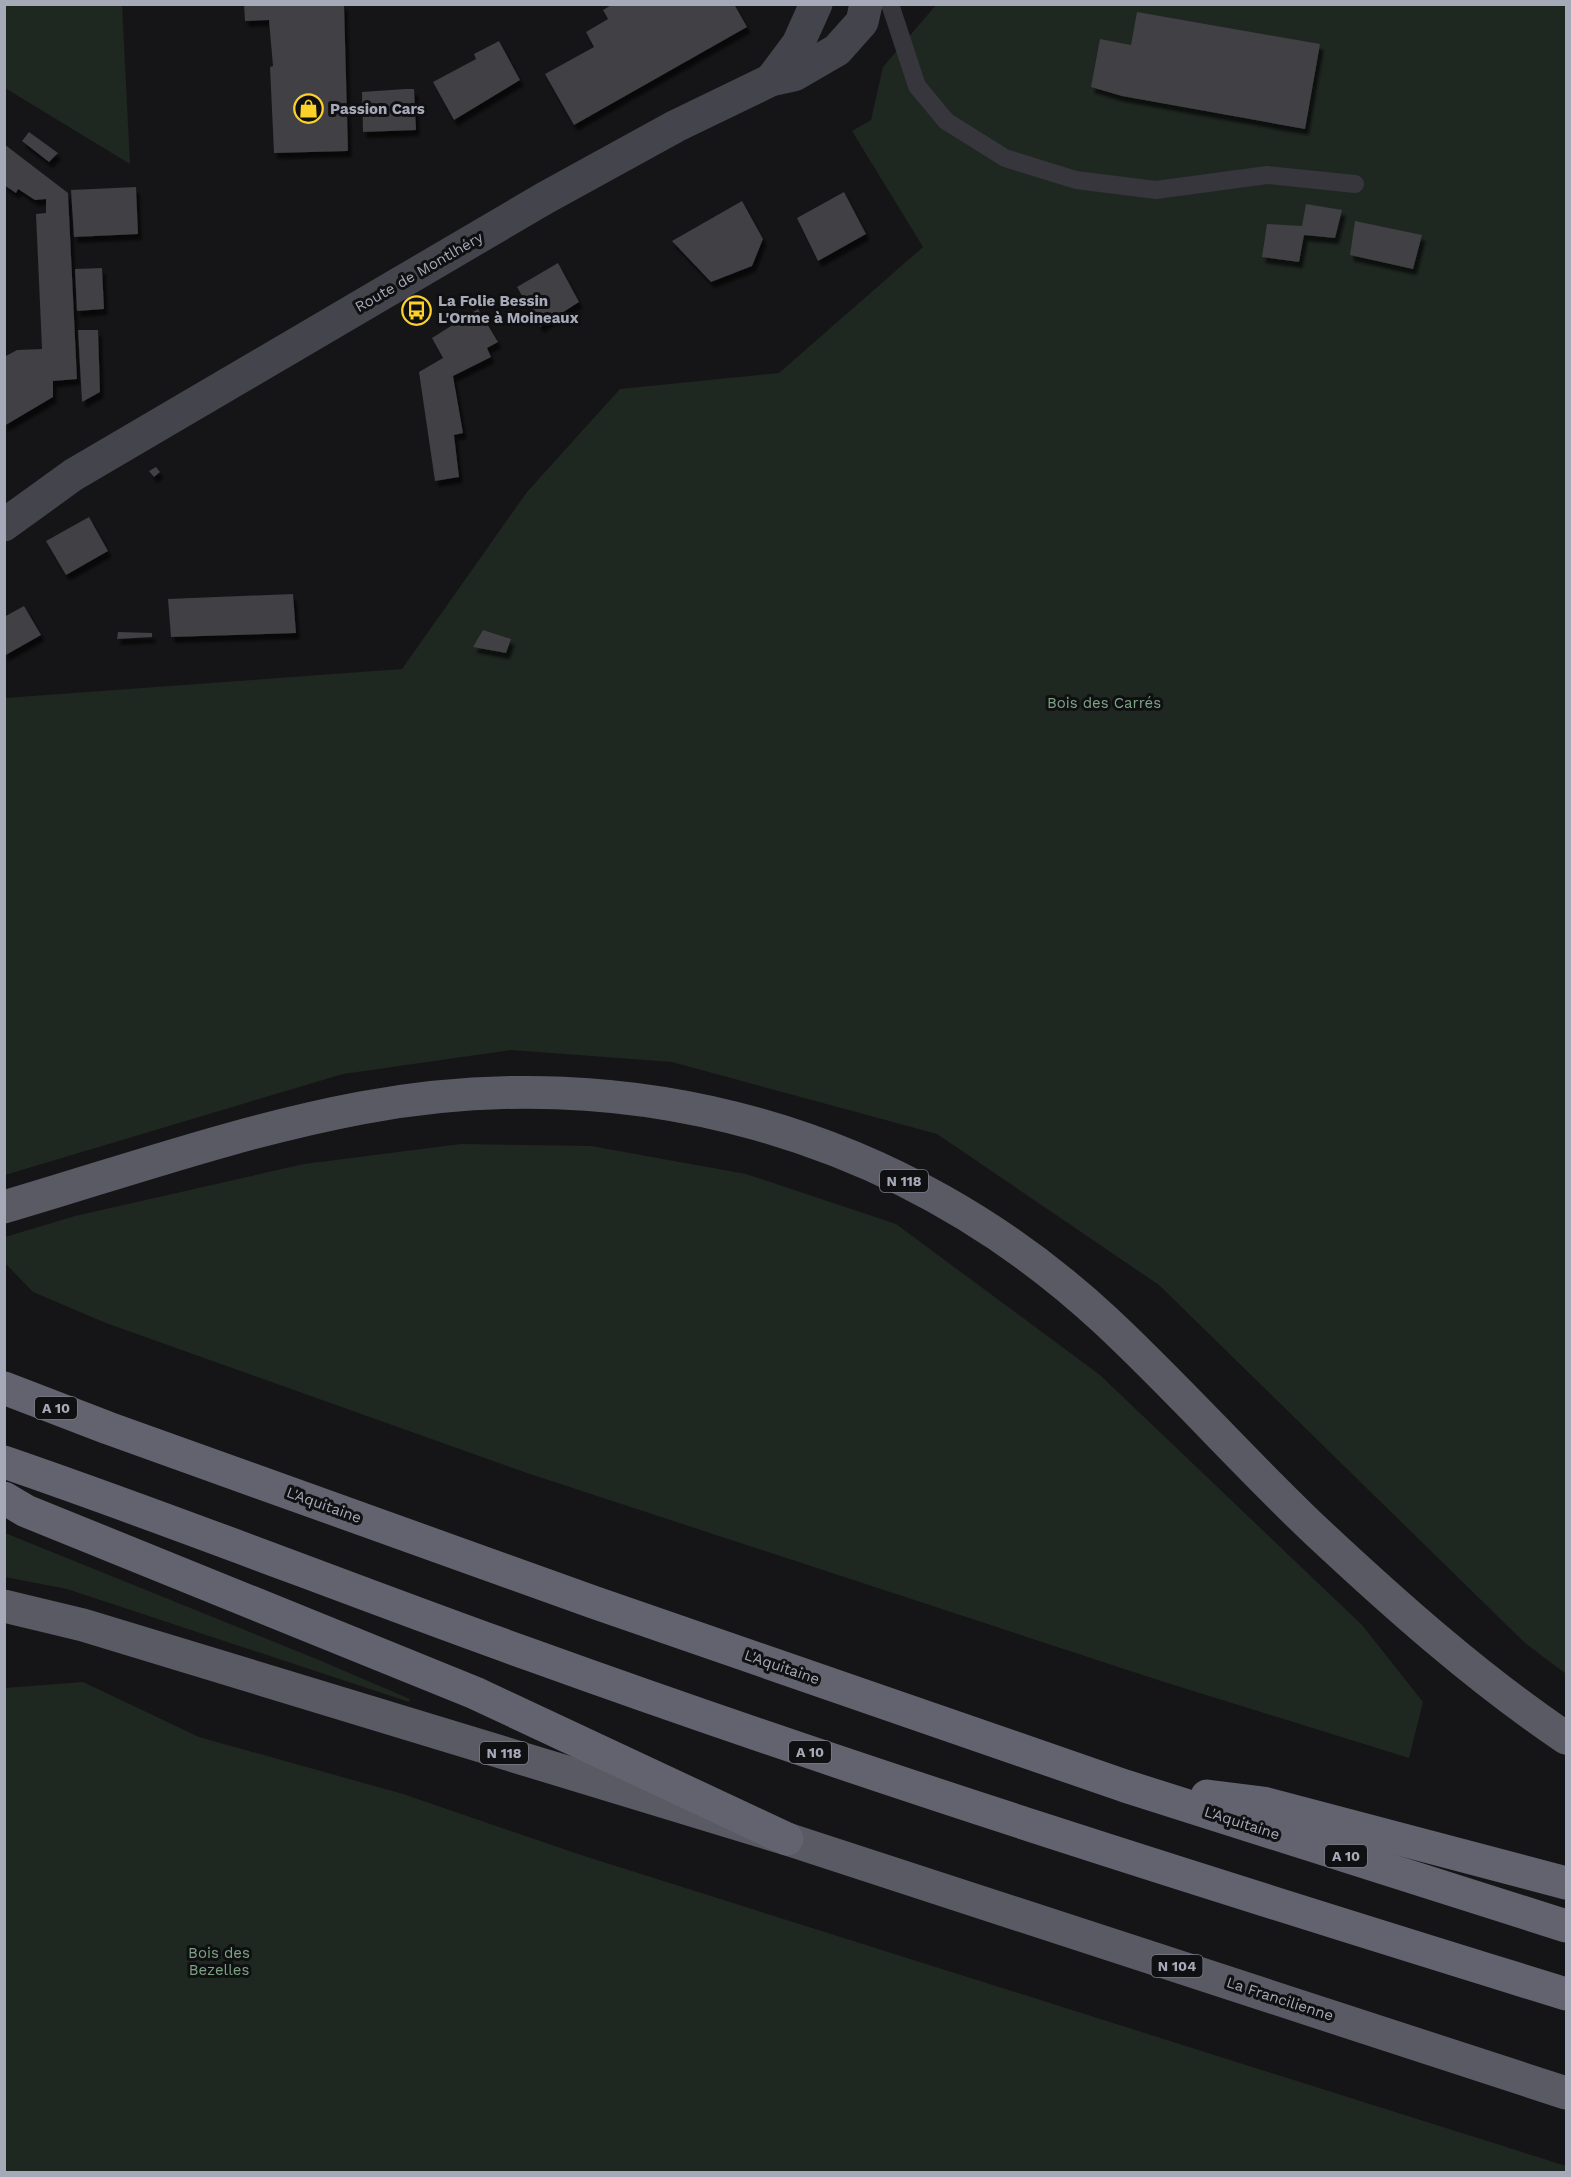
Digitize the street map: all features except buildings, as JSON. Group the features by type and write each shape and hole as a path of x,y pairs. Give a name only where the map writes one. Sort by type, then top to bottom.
{"highway":[{"name":"N 118","path":"4,1208 178,1152 304,1120 362,1107 488,1093 551,1092 645,1098 715,1113 834,1149 942,1201 1013,1246 1076,1296 1103,1318 1324,1538 1492,1685 1566,1738"},
{"name":"L'Aquitaine","path":"4,1388 108,1428 570,1594 1125,1786 1566,1926"},
{"name":"A 10","path":"4,1462 534,1657 881,1777 1216,1886 1566,1994"},
{"path":"4,1498 26,1511 475,1694 788,1839"},
{"name":"N 118","path":"4,1606 83,1626 788,1839"},
{"path":"1125,1786 1263,1803 1566,1883"},
{"name":"La Francilienne","path":"788,1839 1566,2093"}],"main road":[{"name":"Route de Montlhéry","path":"771,81 798,44 816,4"},
{"name":"Route de Montlhéry","path":"4,525 73,475 526,209 676,126 771,81 794,75 837,50 862,22 866,4"},
{"name":"Route de Montlhéry","path":"4,506 73,475"}],"lane":[{"path":"890,4 917,86 945,121 1005,158 1076,180 1156,190 1267,175 1354,184"}],"green space":[{"path":"4,5 122,5 130,164 5,88"},
{"name":"Bois des Carrés","path":"936,5 1566,5 1566,1674 1525,1643 1159,1285 937,1134 672,1062 511,1050 343,1074 5,1175 5,698 402,669 527,492 620,389 779,373 923,247 852,131 871,120 883,67"},
{"path":"461,1144 591,1146 746,1174 896,1224 1100,1375 1362,1625 1423,1702 1409,1758 1161,1681 527,1473 106,1323 33,1292 5,1263 5,1237 75,1216 304,1164"},
{"path":"5,1533 319,1660 410,1699 409,1702 67,1589 5,1577"},
{"name":"Bois des Bezelles","path":"83,1682 199,1737 403,1794 581,1855 1566,2166 1566,2172 5,2172 5,1688"}],"place":[{"name":"Passion Cars","path":"309,109"},
{"name":"La Folie Bessin L'Orme à Moineaux","path":"417,310"}]}
